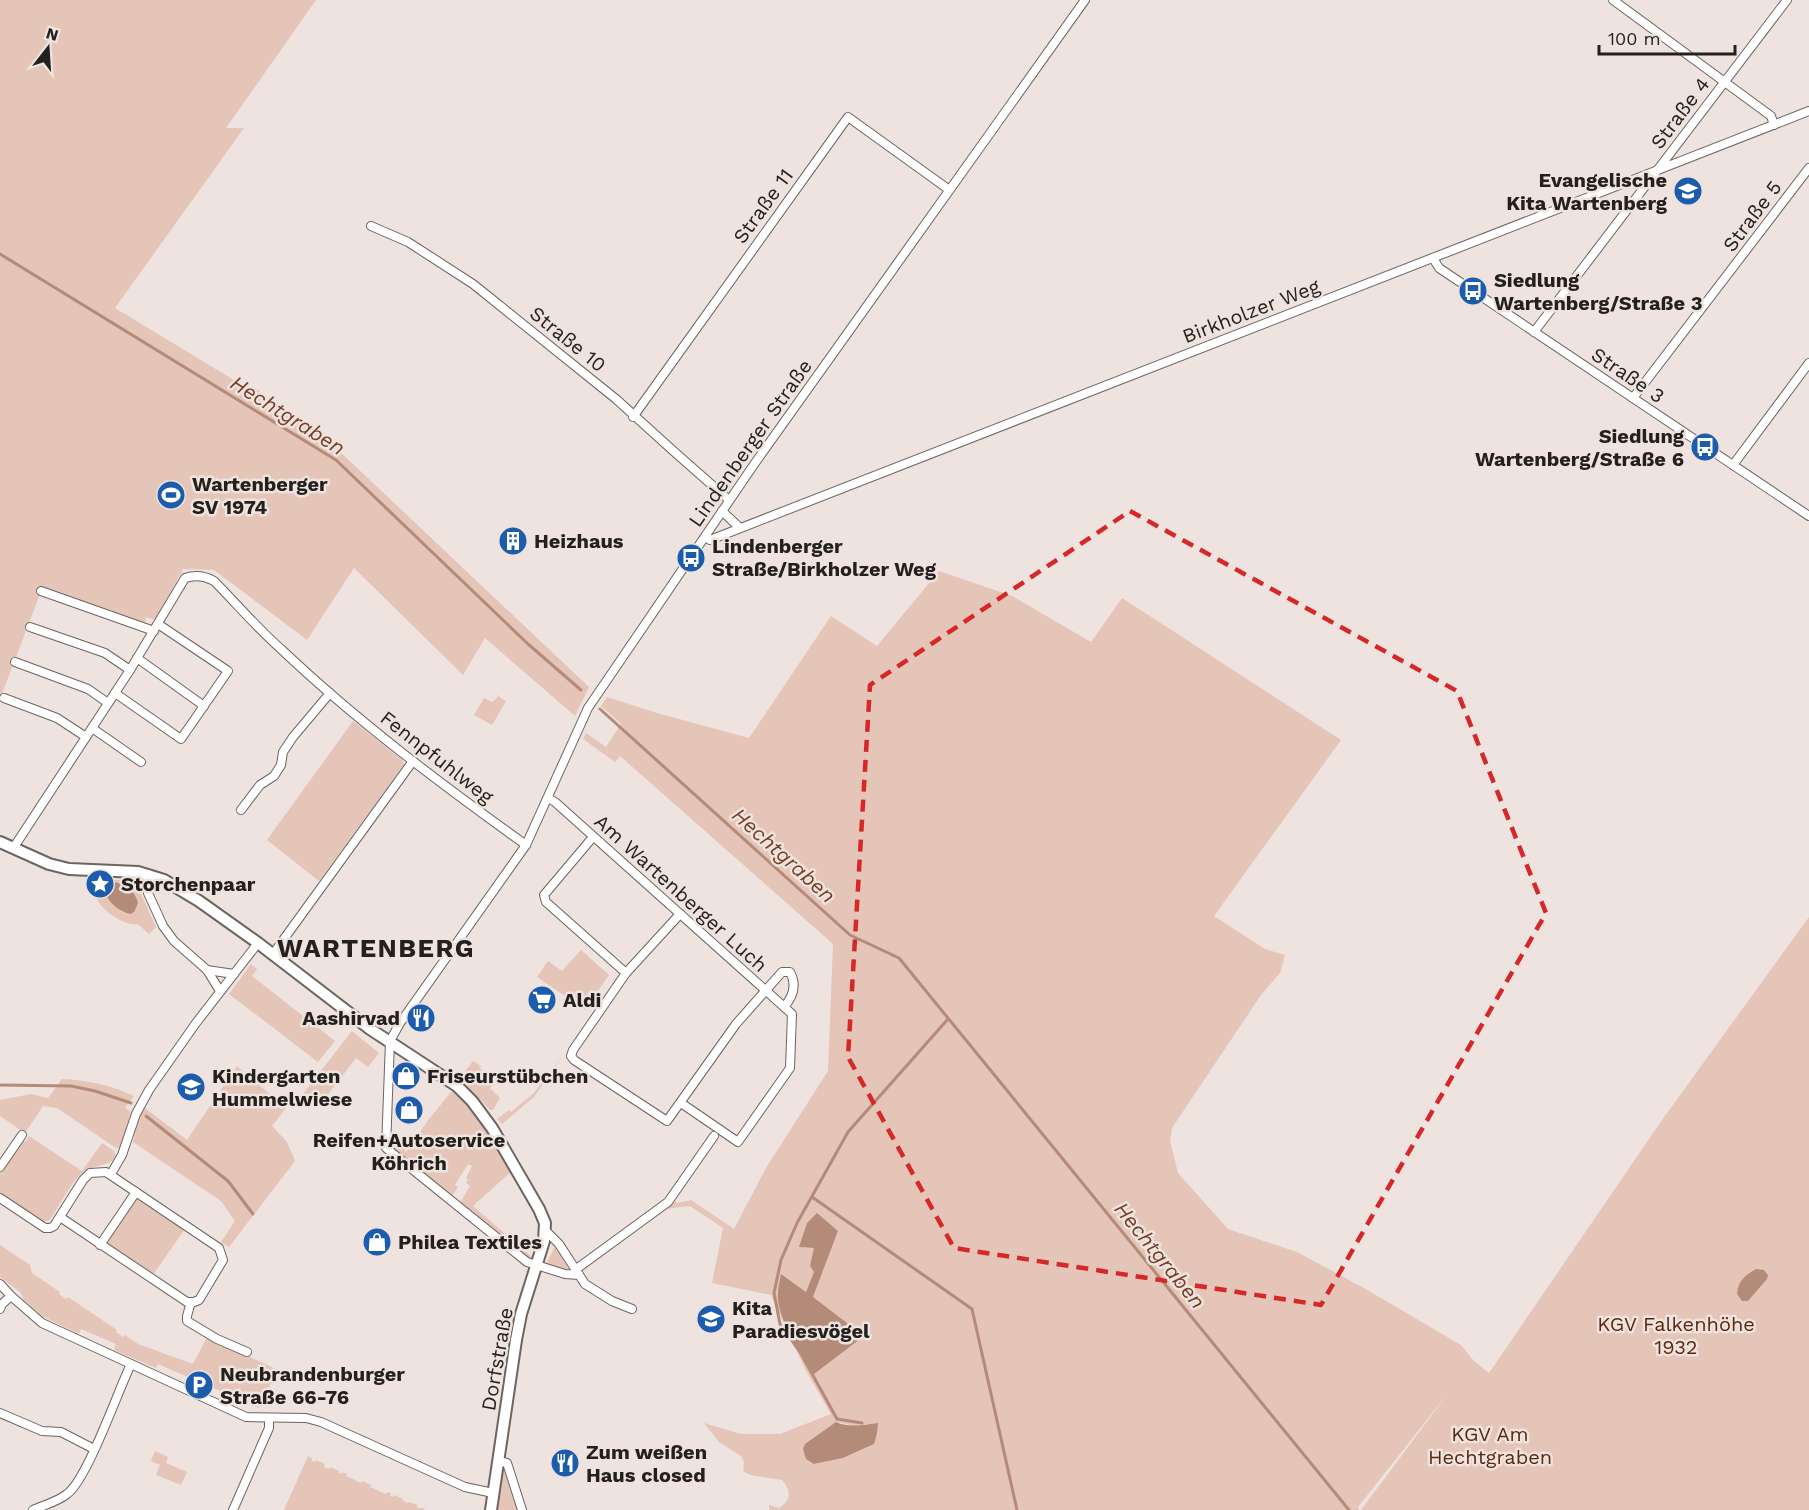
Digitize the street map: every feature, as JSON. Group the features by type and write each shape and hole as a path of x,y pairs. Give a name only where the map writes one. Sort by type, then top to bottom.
{"main road":[{"path":"0,842 49,864 69,869 148,874 164,880 258,942 357,1020 442,1075 472,1101 502,1144 541,1213 546,1231"},
{"name":"Dorfstraße","path":"491,1510 521,1314 532,1263 546,1231"}],"street":[{"name":"Lindenberger Straße","path":"390,1041 400,1023 526,846 588,708 729,500 948,189 1085,0"},
{"path":"1613,0 1771,116 1774,125"},
{"name":"Straße 4","path":"1534,332 1787,0"},
{"name":"Birkholzer Weg","path":"705,537 710,540 1809,111"},
{"name":"Straße 11","path":"633,417 849,117 948,189"},
{"name":"Straße 5","path":"1633,398 1809,168"},
{"name":"Straße 10","path":"371,226 408,242 473,284 616,399 633,417 679,454 729,500"},
{"name":"Straße 3","path":"1433,258 1439,268 1809,516"},
{"path":"1733,465 1809,363"},
{"path":"722,511 740,528"},
{"name":"Fennpfuhlweg","path":"14,847 130,670 184,578 206,576 214,581 279,648 330,693 412,761 526,846"},
{"path":"41,591 156,627 228,671 181,739 115,693"},
{"path":"30,627 105,653 130,670"},
{"path":"137,658 204,706"},
{"path":"15,662 88,689 108,703"},
{"path":"241,810 260,785 274,776 281,765 283,752 293,737 330,693"},
{"path":"4,698 57,718 86,737"},
{"path":"92,728 141,762"},
{"path":"273,954 412,761"},
{"name":"Am Wartenberger Luch","path":"548,798 766,990 782,972 790,972 793,978 792,998 784,1006"},
{"path":"593,837 544,895 546,902 626,973"},
{"path":"148,874 148,893 169,934 207,970 220,991"},
{"path":"680,914 626,973 571,1056 574,1060 666,1121 670,1119 681,1103 736,1024 766,990 792,1014 790,1068 738,1142 681,1103"},
{"path":"111,1174 125,1149 140,1105 159,1075 258,942"},
{"path":"207,970 234,974"},
{"path":"390,1041 386,1148 532,1263 565,1274 577,1273 668,1202 714,1136"},
{"path":"0,1167 22,1135"},
{"path":"0,1198 45,1228 50,1228 54,1226 83,1180 90,1173 106,1172 219,1248 223,1260 221,1267 199,1299 191,1302 178,1298 60,1217"},
{"path":"100,1245 136,1192"},
{"path":"546,1231 559,1244 585,1284 612,1301 632,1309"},
{"path":"0,1284 42,1323 246,1417 306,1418 321,1422 465,1487 493,1493"},
{"path":"0,1309 11,1296"},
{"path":"191,1302 187,1321 247,1352"},
{"path":"33,1510 68,1494 76,1485 131,1364"},
{"path":"0,1413 42,1431 61,1432 94,1449"},
{"path":"233,1510 269,1428 270,1418"},
{"path":"498,1461 507,1463 522,1510"}],"highlighted area":[{"path":"1130,511 1457,691 1546,913 1321,1305 954,1248 848,1057 870,685"}],"green space":[{"path":"0,0 316,0 226,128 244,128 115,308 252,391 255,388 337,449 589,687 575,716 485,638 463,675 354,568 307,640 214,570 183,569 155,620 146,617 145,626 42,589 0,699"},
{"path":"939,571 1012,596 1091,642 1122,598 1341,740 1214,916 1265,949 1285,955 1280,973 1261,995 1172,1128 1170,1141 1178,1173 1228,1229 1297,1252 1362,1287 1461,1345 1474,1361 1489,1373 1662,1120 1809,917 1809,1510 1361,1510 1449,1392 1358,1507 1359,1510 769,1510 769,1505 779,1508 788,1498 785,1484 782,1480 750,1475 743,1471 744,1462 741,1456 719,1442 704,1423 741,1434 780,1434 831,1414 806,1371 771,1295 712,1283 723,1228 690,1206 665,1209 674,1201 677,1203 691,1200 734,1229 766,1168 828,1071 833,944 620,756 615,762 583,739 586,733 606,747 621,724 601,706 607,697 749,738 831,616 877,646","holes":["838,1231 813,1297 863,1336 814,1373 800,1352 782,1315 781,1275 806,1292 814,1272 810,1266 815,1248 800,1247","836,1422 856,1426 877,1423 868,1447 843,1458 814,1464"]},
{"path":"493,693 506,701 492,725 474,715 484,698 492,702 498,697"},
{"path":"353,721 402,760 404,765 319,881 267,840"},
{"path":"89,878 135,881 156,927 149,934 138,924 121,921 110,914 101,906"},
{"path":"581,950 609,975 585,1010 537,977 548,961 562,971"},
{"path":"251,964 257,969 252,976 335,1041 318,1062 229,994"},
{"path":"352,1031 379,1053 368,1067 356,1058 319,1106 303,1094"},
{"path":"562,1057 534,1097 502,1124 497,1119 509,1110 511,1112 534,1093"},
{"path":"473,1061 481,1066 480,1068 494,1083 490,1088 500,1098 493,1110 490,1110 460,1078"},
{"path":"237,1066 272,1096 286,1096 281,1103 286,1108 272,1126 287,1142 295,1161 229,1247 221,1242 235,1221 221,1201 133,1142 139,1117 145,1108 187,1140"},
{"path":"62,1079 98,1084 134,1096 125,1108 131,1112 121,1147 116,1148 57,1108 43,1106 25,1133 0,1116 0,1100 31,1094 48,1098"},
{"path":"452,1091 457,1096 461,1095 481,1118 513,1170 473,1206 533,1258 532,1260 460,1203 470,1186 466,1183 468,1180 466,1178 472,1166 468,1164 455,1185 458,1187 452,1196 393,1148 390,1142 391,1137 394,1138 406,1152"},
{"path":"29,1136 82,1171 102,1143 114,1151 116,1157 108,1163 82,1173 50,1220 42,1222 0,1193 0,1173 21,1142 26,1141"},
{"path":"135,1198 184,1230 153,1275 106,1244 105,1241"},
{"path":"0,1245 30,1265 32,1273 60,1292 59,1294 66,1299 68,1297 117,1330 116,1332 123,1337 125,1335 138,1344 193,1364 207,1337 278,1370 259,1408 158,1364 156,1368 114,1350 116,1344 81,1329 79,1334 42,1316 24,1300 20,1292 0,1277"},
{"path":"555,1246 569,1270 568,1272 546,1264"},
{"path":"155,1451 168,1457 166,1463 187,1472 181,1485 156,1475 160,1465 151,1461"},
{"path":"308,1456 312,1458 312,1461 316,1460 325,1464 324,1467 329,1469 331,1467 341,1474 342,1472 347,1474 346,1476 371,1485 370,1487 386,1494 391,1493 390,1496 394,1495 403,1501 418,1505 417,1508 425,1508 424,1510 284,1510"},
{"path":"502,1466 505,1466 519,1510 496,1510"}],"shaded area":[{"path":"111,882 125,885 131,890 138,903 134,912 130,914 125,912 110,902 107,892"},
{"path":"817,1213 838,1231 813,1297 864,1336 814,1374 785,1324 778,1303 778,1293 781,1274 806,1292 814,1272 810,1266 814,1248 799,1247 807,1223"},
{"path":"1756,1269 1764,1270 1768,1275 1767,1279 1748,1301 1742,1301 1737,1294 1739,1285"},
{"path":"836,1422 851,1425 878,1423 874,1444 843,1458 814,1464 806,1459 803,1449 805,1444"}],"waterway":[{"name":"Hechtgraben","path":"0,254 336,460 528,644 581,690"},
{"name":"Hechtgraben","path":"600,709 850,935 899,958 1349,1510"},
{"path":"862,1423 837,1419 800,1352 780,1324 774,1293 781,1260 797,1223 848,1132 948,1019"},
{"path":"0,1085 71,1086 131,1103"},
{"path":"146,1116 228,1181 253,1214"},
{"name":"Hechtgraben","path":"812,1197 972,1309 1017,1510"}],"place":[{"name":"Evangelische Kita Wartenberg","path":"1688,191"},
{"name":"Siedlung Wartenberg/Straße 3","path":"1473,291"},
{"name":"Siedlung Wartenberg/Straße 6","path":"1705,447"},
{"name":"Wartenberger SV 1974","path":"171,495"},
{"name":"Heizhaus","path":"513,541"},
{"name":"Lindenberger Straße/Birkholzer Weg","path":"691,558"},
{"name":"Storchenpaar","path":"100,884"},
{"name":"Aldi","path":"542,1000"},
{"name":"Aashirvad","path":"421,1018"},
{"name":"Friseurstübchen","path":"406,1076"},
{"name":"Kindergarten Hummelwiese","path":"191,1087"},
{"name":"Reifen+Autoservice Köhrich","path":"409,1110"},
{"name":"Philea Textiles","path":"377,1242"},
{"name":"Kita Paradiesvögel","path":"711,1319"},
{"name":"Neubrandenburger Straße 66-76","path":"199,1385"},
{"name":"Zum weißen Haus closed","path":"565,1463"}],"district":[{"name":"WARTENBERG","path":"376,948"}],"park label":[{"name":"KGV Falkenhöhe 1932","path":"1676,1336"},
{"name":"KGV Am Hechtgraben","path":"1490,1446"}]}
